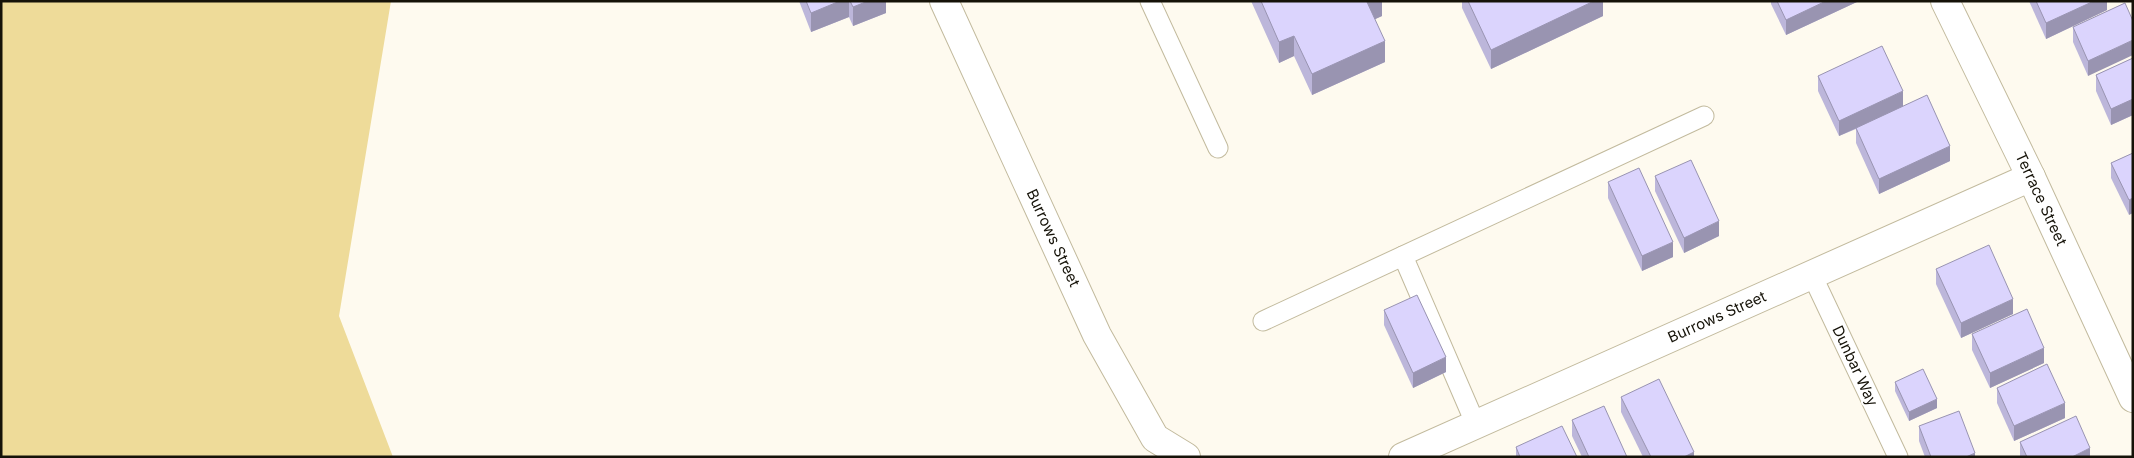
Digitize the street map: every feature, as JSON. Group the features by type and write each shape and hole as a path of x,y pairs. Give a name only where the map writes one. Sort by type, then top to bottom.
{"street":[{"name":"Burrows Street","path":"944,1 1097,335 1156,438 1186,457"},
{"name":"Terrace Street","path":"1945,1 2031,178 2133,398"},
{"name":"Burrows Street","path":"1403,457 2031,178"}],"lane":[{"path":"1150,1 1218,148"},
{"path":"1263,321 1704,116"},
{"path":"1403,256 1476,425"},
{"name":"Dunbar Way","path":"1812,274 1898,457"}],"shaded area":[{"path":"1,1 391,1 339,316 393,457 1,457"}],"building":[{"path":"806,1 840,1 811,13"},
{"path":"850,1 868,1 853,7"},
{"path":"1261,1 1368,1 1385,41 1312,74 1294,36 1279,42"},
{"path":"1468,1 1594,1 1491,50"},
{"path":"1777,1 1826,1 1786,20"},
{"path":"2036,1 2094,1 2046,23"},
{"path":"2125,3 2133,21 2133,40 2088,61 2073,27"},
{"path":"1882,46 1903,91 1839,121 1818,76"},
{"path":"2133,58 2133,99 2111,109 2096,75"},
{"path":"1927,95 1950,146 1879,179 1856,128"},
{"path":"2133,153 2133,198 2129,200 2111,163"},
{"path":"1691,160 1719,221 1684,238 1655,176"},
{"path":"1639,168 1673,242 1642,256 1608,182"},
{"path":"1989,245 2013,299 1961,323 1936,269"},
{"path":"1417,295 1446,357 1413,373 1384,310"},
{"path":"2027,309 2044,348 1990,373 1972,334"},
{"path":"2047,364 2065,403 2014,426 1997,388"},
{"path":"1923,369 1937,399 1909,412 1895,382"},
{"path":"1659,379 1694,452 1684,457 1651,457 1621,397"},
{"path":"1604,406 1627,457 1589,457 1572,420"},
{"path":"1959,411 1975,453 1966,457 1931,457 1919,426"},
{"path":"2076,416 2090,448 2072,457 2027,457 2020,442"},
{"path":"1562,426 1577,457 1520,457 1516,447"}]}
